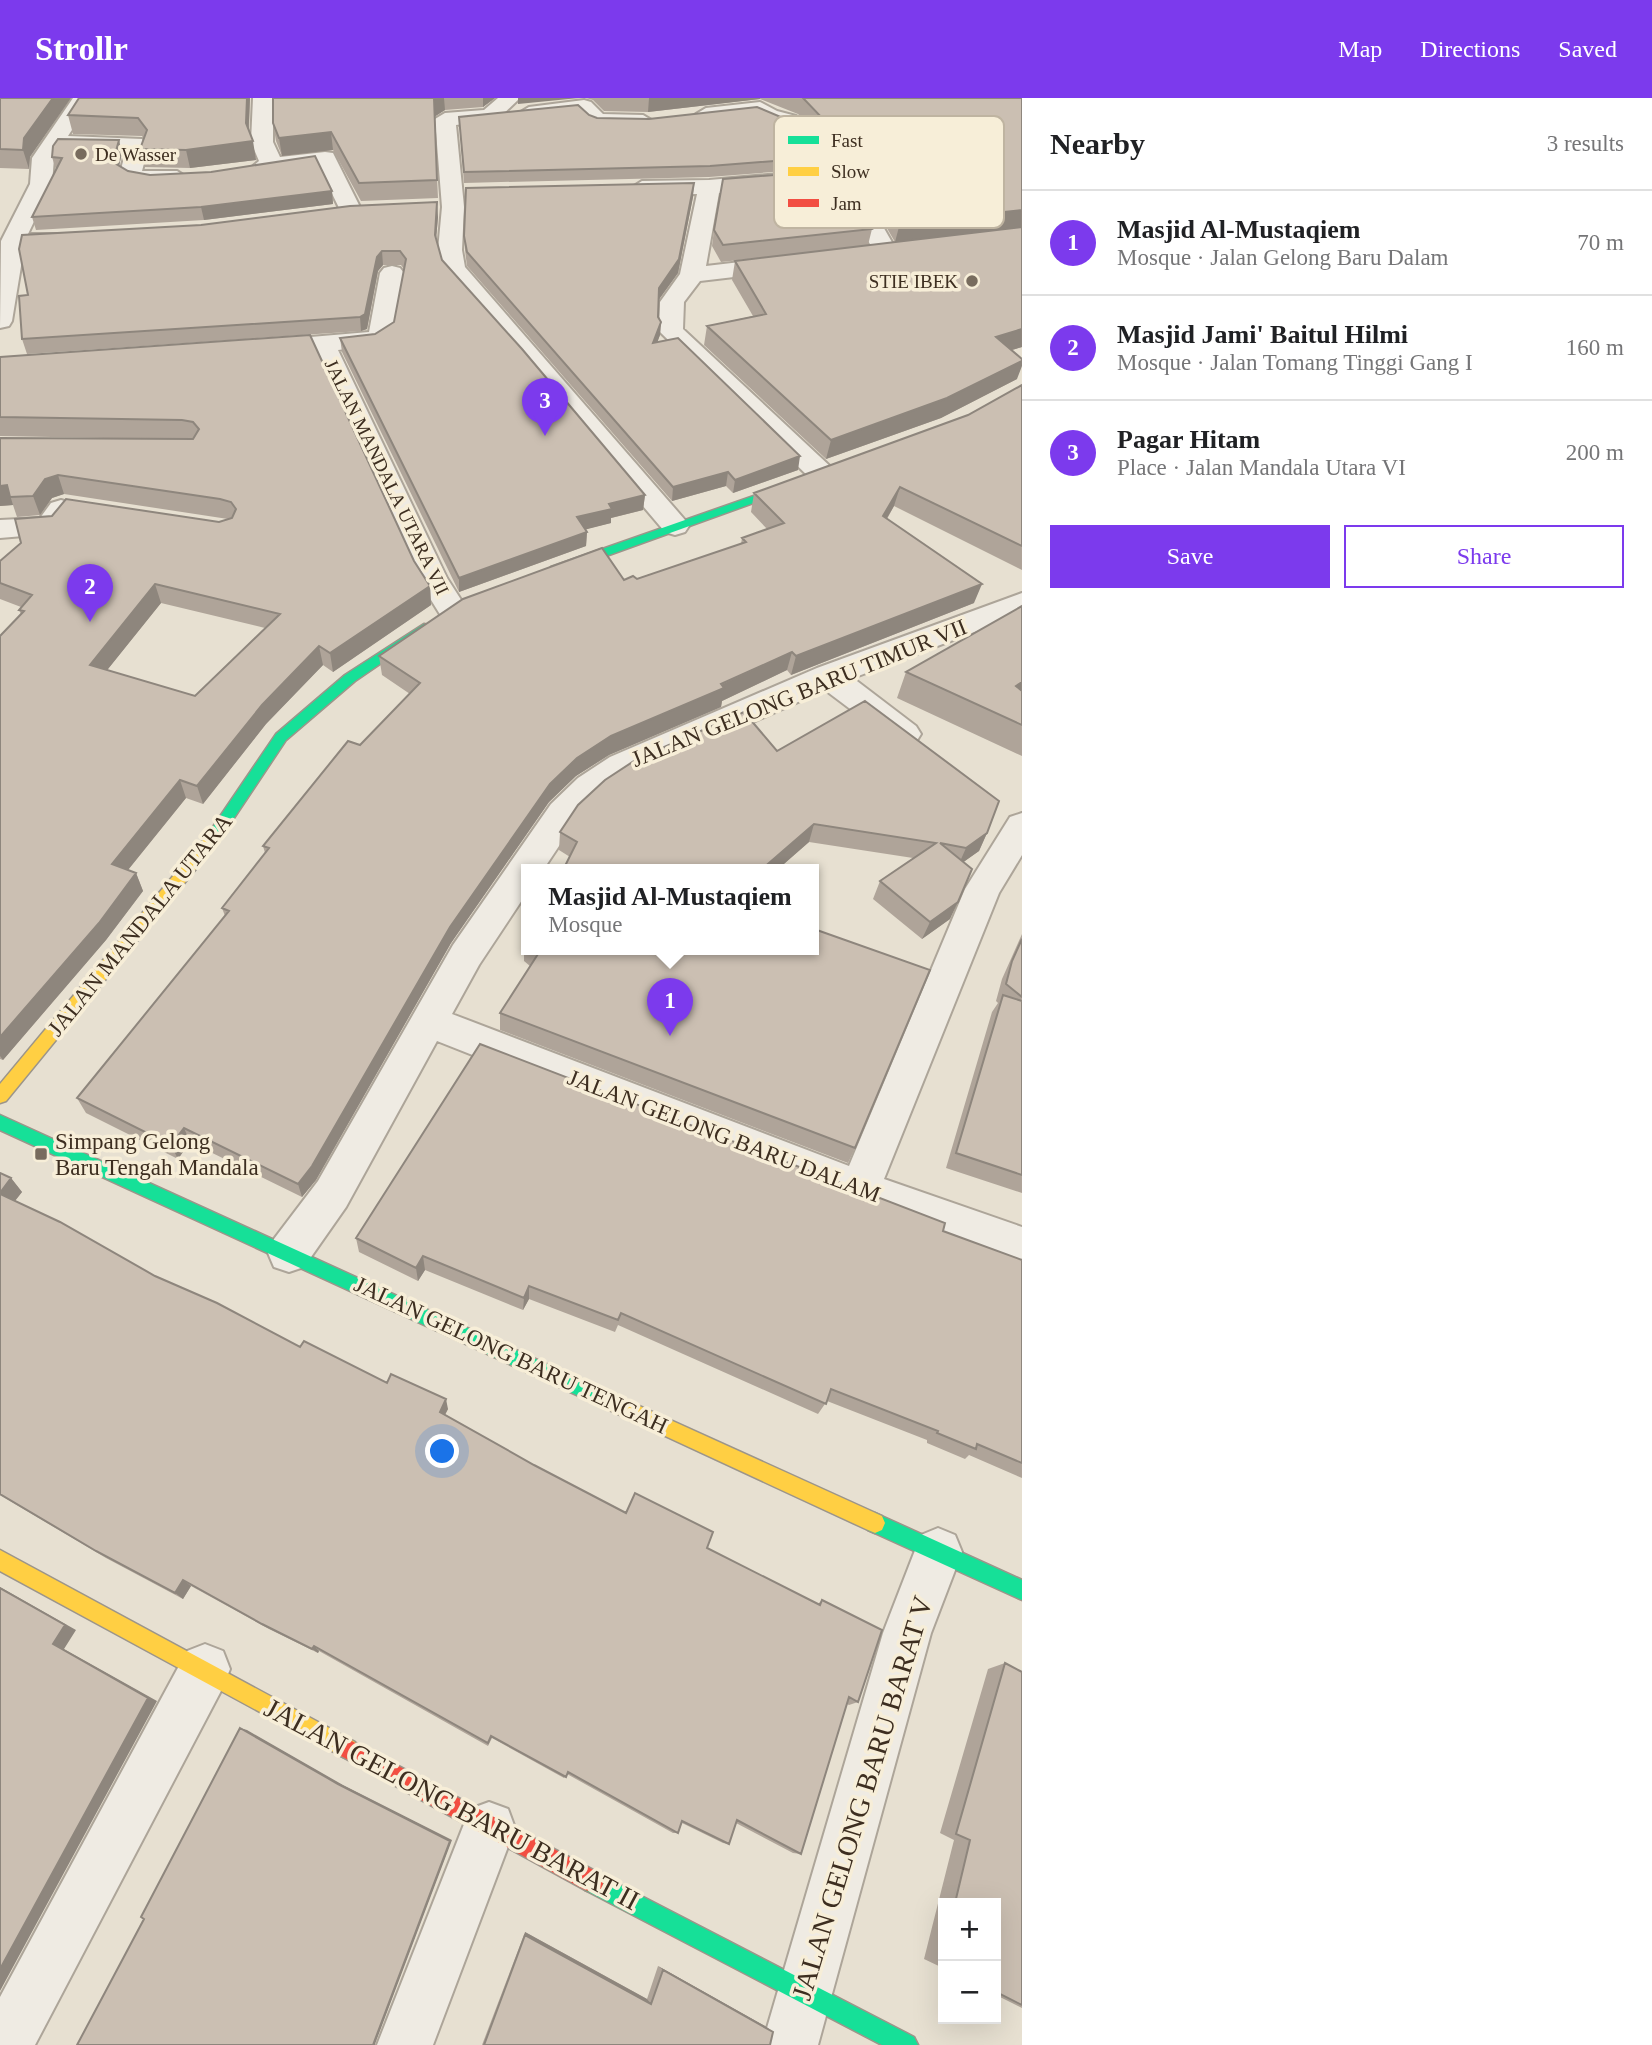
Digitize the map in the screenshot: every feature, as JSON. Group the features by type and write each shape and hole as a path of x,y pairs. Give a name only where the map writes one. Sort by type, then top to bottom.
{"street":[{"path":"0,321 13,241 41,184 43,158 83,98"},
{"path":"263,98 262,142 272,165"},
{"path":"490,116 510,98"},
{"path":"783,98 790,110 789,116"},
{"path":"660,120 602,121 597,120 584,106 445,119 444,203 453,268 533,357 675,526"},
{"path":"683,117 760,108 774,117"},
{"path":"54,142 134,144 137,148 130,177 202,177"},
{"path":"236,171 326,158 342,212 376,210"},
{"path":"614,189 709,187 774,181"},
{"path":"540,576 829,473 671,331 672,302 692,275 709,187"},
{"path":"444,203 478,192"},
{"path":"872,228 885,251"},
{"path":"13,241 92,238"},
{"path":"857,255 912,248"},
{"path":"692,275 802,261"},
{"path":"242,350 377,339 393,273"},
{"name":"JALAN MANDALA UTARA VII","path":"323,345 433,579 459,607"},
{"path":"0,529 49,527 64,506 90,510"},
{"name":"JALAN GELONG BARU TIMUR VII","path":"528,864 563,813 590,787 622,766 828,676 1022,603"},
{"name":"JALAN MANDALA UTARA","path":"0,1096 201,856 281,737 350,678 459,607"},
{"path":"828,676 925,749"},
{"path":"860,1189 983,889 1015,818"},
{"name":"JALAN GELONG BARU TIMUR VII","path":"289,1252 332,1194 466,955 521,874"},
{"name":"JALAN GELONG BARU DALAM","path":"428,1021 860,1189 1022,1246"},
{"name":"JALAN GELONG BARU TENGAH","path":"0,1122 289,1252 1022,1590"},
{"name":"JALAN GELONG BARU BARAT V","path":"790,2045 907,1633 938,1552"},
{"name":"JALAN GELONG BARU BARAT II","path":"0,1560 205,1669 489,1828 906,2045"},
{"path":"5,2045 205,1669"},
{"path":"405,2045 489,1828"}],"building":[{"path":"0,98 53,98 24,138 23,150 0,149"},
{"path":"79,98 247,98 246,123 253,141 186,150 140,149 147,130 138,118 68,115"},
{"path":"273,98 434,98 437,180 359,183 331,132 279,138 273,123"},
{"path":"803,98 1022,98 1022,210 1004,212 1004,116 820,116"},
{"path":"578,105 597,118 649,119 757,107 778,116 774,116 774,161 710,166 464,172 459,117"},
{"path":"58,139 119,140 113,162 128,171 150,175 211,172 315,156 332,191 201,207 32,217 62,158 52,157 53,146"},
{"path":"774,175 774,228 872,229 723,245 714,230 723,179"},
{"path":"694,183 679,259 659,288 658,317 661,322 653,343 678,338 800,456 735,480 728,472 673,487 467,252 464,236 466,188"},
{"path":"437,202 435,235 442,260 522,349 645,495 609,504 612,509 577,517 587,532 459,578 340,338 375,334 394,322 406,259 400,251 382,251 377,257 365,314 360,317 22,339 19,296 28,295 19,249 22,235 201,225 350,206"},
{"path":"1022,227 1022,329 996,337 1022,361 947,398 831,440 707,326 766,314 735,261"},
{"path":"310,335 414,561 430,586 330,653 319,646 262,705 197,786 180,780 112,864 136,873 99,923 0,1037 0,636 24,611 19,610 32,595 0,583 0,561 21,543 15,519 52,516 66,499 219,522 232,518 236,509 231,502 220,499 58,475 45,479 33,496 10,497 7,485 0,486 0,438 193,439 199,429 193,422 182,420 0,417 0,357","holes":["155,584 280,614 195,696 90,665"]},
{"path":"1022,385 1022,546 900,487 883,516 982,584 796,656 792,652 721,684 724,688 611,736 577,758 550,784 450,927 312,1166 298,1184 184,1128 171,1145 77,1098 229,911 222,908 269,848 263,846 348,741 360,745 420,683 379,656 463,599 602,548 624,580 633,576 637,579 746,542 742,538 784,523 754,493 968,415"},
{"path":"1022,606 1022,682 1016,686 1022,691 1022,725 906,672"},
{"path":"865,701 999,801 987,833 966,848 940,843 972,869 958,902 930,922 880,881 936,843 814,824 768,864 566,864 577,842 560,832 578,805 605,780 637,759 744,712 777,751"},
{"path":"819,931 930,970 855,1148 500,1013 537,955 819,955"},
{"path":"1022,939 1022,997 1006,984"},
{"path":"1003,995 1022,1001 1022,1175 956,1153"},
{"path":"480,1044 945,1223 943,1231 1022,1260 1022,1463 977,1444 976,1449 937,1433 938,1431 831,1389 826,1404 621,1313 618,1320 529,1286 524,1298 423,1256 416,1268 356,1238"},
{"path":"0,1173 11,1178 0,1193"},
{"path":"0,1194 60,1222 155,1276 217,1303 300,1347 304,1341 387,1383 391,1374 446,1399 440,1412 534,1465 626,1513 635,1493 713,1532 707,1548 820,1605 822,1600 882,1630 858,1702 849,1697 801,1854 737,1820 729,1844 682,1821 678,1833 568,1772 566,1777 491,1736 488,1743 314,1646 312,1649 262,1624 183,1580 175,1593 96,1551 0,1494"},
{"path":"0,1588 65,1625 53,1644 148,1698 0,1969"},
{"path":"1005,1663 1022,1672 1022,2005 1001,1994 1001,1898 956,1898 970,1840 956,1834"},
{"path":"240,1728 338,1784 450,1841 373,2045 77,2045 144,1919 141,1917"},
{"path":"525,1935 651,2004 663,1970 773,2032 770,2045 484,2045"}],"traffic: fast":[{"path":"555,570 802,482"},
{"path":"213,838 281,737 350,678 424,628"},
{"path":"0,1122 602,1398"},
{"path":"875,1523 1022,1590"},
{"path":"593,1882 906,2045"}],"traffic: slow":[{"path":"0,1096 213,838"},
{"path":"602,1398 875,1523"},
{"path":"0,1560 348,1749"}],"traffic: jam":[{"path":"348,1749 593,1882"}],"place":[{"name":"De Wasser","path":"81,154"},
{"name":"STIE IBEK","path":"972,281"},
{"name":"Pagar Hitam","path":"545,436"},
{"name":"Masjid Jami' Baitul Hilmi","path":"90,622"},
{"name":"Masjid Al-Mustaqiem","path":"670,1036"},
{"name":"Simpang Gelong Baru Tengah Mandala","path":"41,1154"}]}
